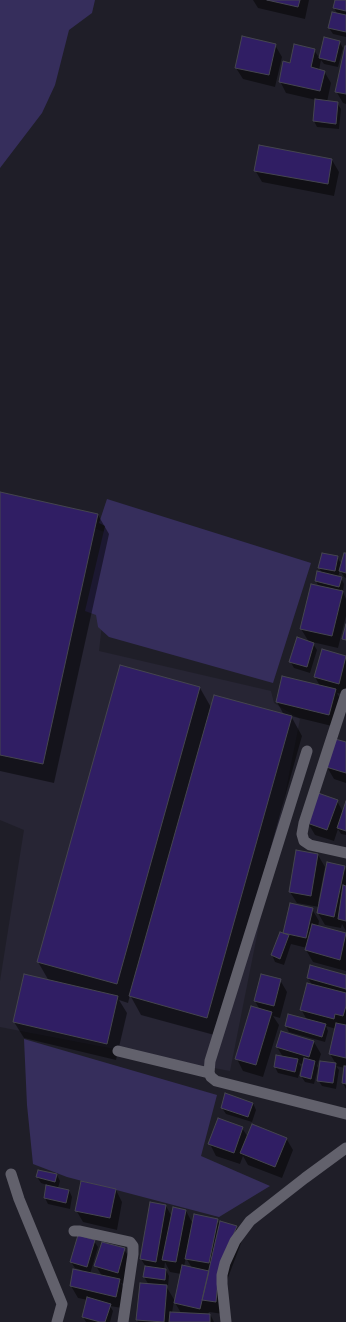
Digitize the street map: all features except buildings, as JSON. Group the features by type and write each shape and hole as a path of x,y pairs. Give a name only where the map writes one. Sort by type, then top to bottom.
{"street":[{"path":"346,694 302,834 304,841 310,845 346,853"},
{"path":"307,751 210,1061 209,1073 211,1077 216,1080 346,1114"},
{"path":"118,1051 209,1073"},
{"path":"226,1322 222,1275 225,1263 235,1241 250,1221 304,1178 346,1148"},
{"path":"11,1174 19,1199 62,1304 57,1322"},
{"path":"74,1230 80,1230 130,1242 133,1246 123,1322"}],"shaded area":[{"path":"0,0 95,0 92,13 69,30 55,85 42,113 0,168"},
{"path":"0,492 112,535 99,651 271,691 274,703 300,719 230,1071 0,1027 0,981 24,830 0,820"},
{"path":"107,499 311,563 273,683 109,637 98,627 96,615 85,611 105,526 99,523"},
{"path":"24,1039 217,1095 201,1156 270,1186 219,1217 67,1177 33,1164 27,1105"}]}
